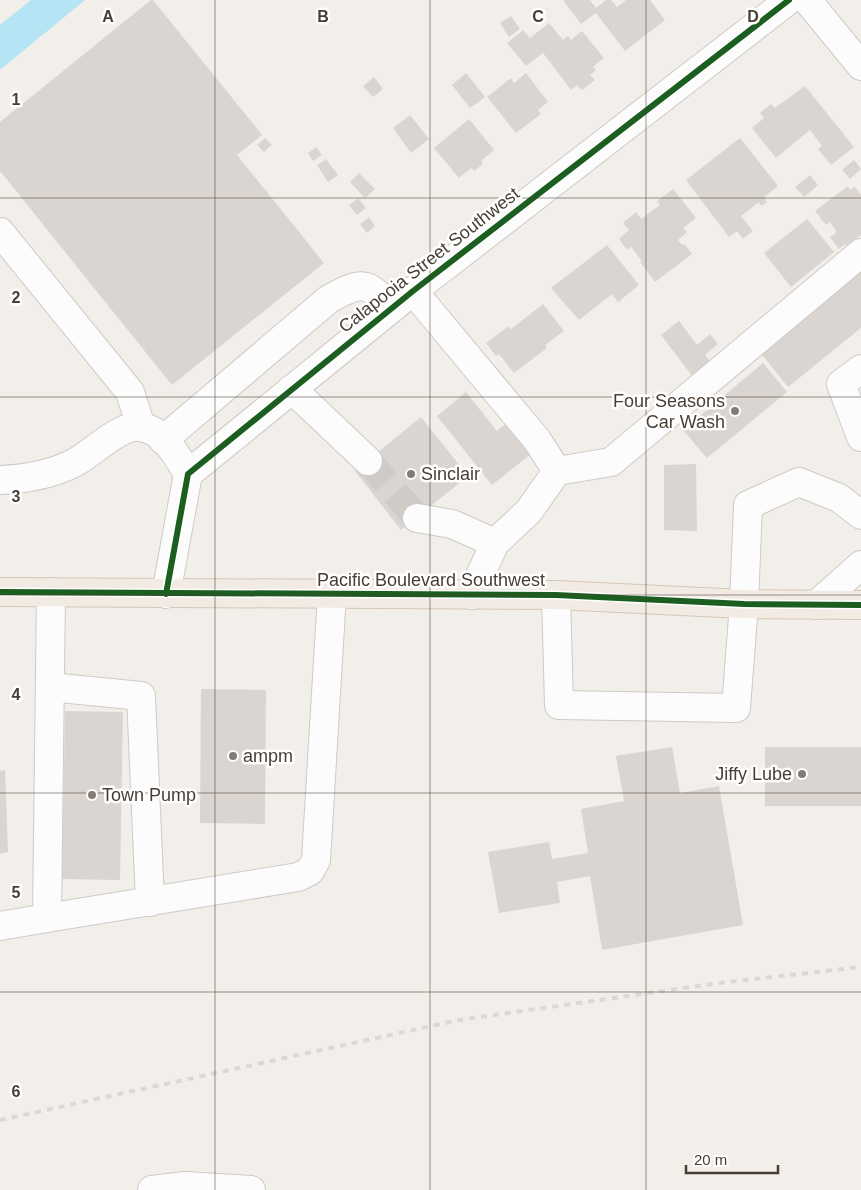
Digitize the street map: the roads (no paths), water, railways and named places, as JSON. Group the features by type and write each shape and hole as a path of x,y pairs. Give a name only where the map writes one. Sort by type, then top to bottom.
{"main road":[{"name":"Pacific Boulevard Southwest","path":"0,592 556,596 744,604 861,605"}],"street":[{"name":"Calapooia Street Southwest","path":"188,474 390,309 789,0"},
{"path":"807,0 861,66"},
{"path":"0,232 130,392 152,433"},
{"path":"471,595 495,543 529,511 557,471 611,462 861,253"},
{"path":"152,433 329,299 346,289 358,286 369,287 382,298 390,309"},
{"path":"413,291 537,440 557,471"},
{"path":"861,369 840,384 861,437"},
{"path":"292,389 368,461"},
{"path":"0,480 40,477 73,464 129,428 152,433 171,447 188,474 166,594"},
{"path":"556,596 559,705 736,708 744,604 748,505 800,482 839,498 861,515"},
{"path":"416,518 452,524 495,543"},
{"path":"816,605 861,564"},
{"path":"47,918 51,592"},
{"path":"0,926 298,878 310,871 316,860 332,594"},
{"path":"50,687 142,696 150,902"},
{"path":"152,1190 184,1186 251,1190"}],"water":[{"path":"31,0 85,0 0,70 0,25"}],"tunnel":[{"path":"368,461 417,518"}],"railway":[{"path":"0,1120 459,1020 719,983 861,967"}],"place":[{"name":"Four Seasons Car Wash","path":"735,411"},
{"name":"Sinclair","path":"411,474"},
{"name":"ampm","path":"233,756"},
{"name":"Jiffy Lube","path":"802,774"},
{"name":"Town Pump","path":"92,795"}]}
